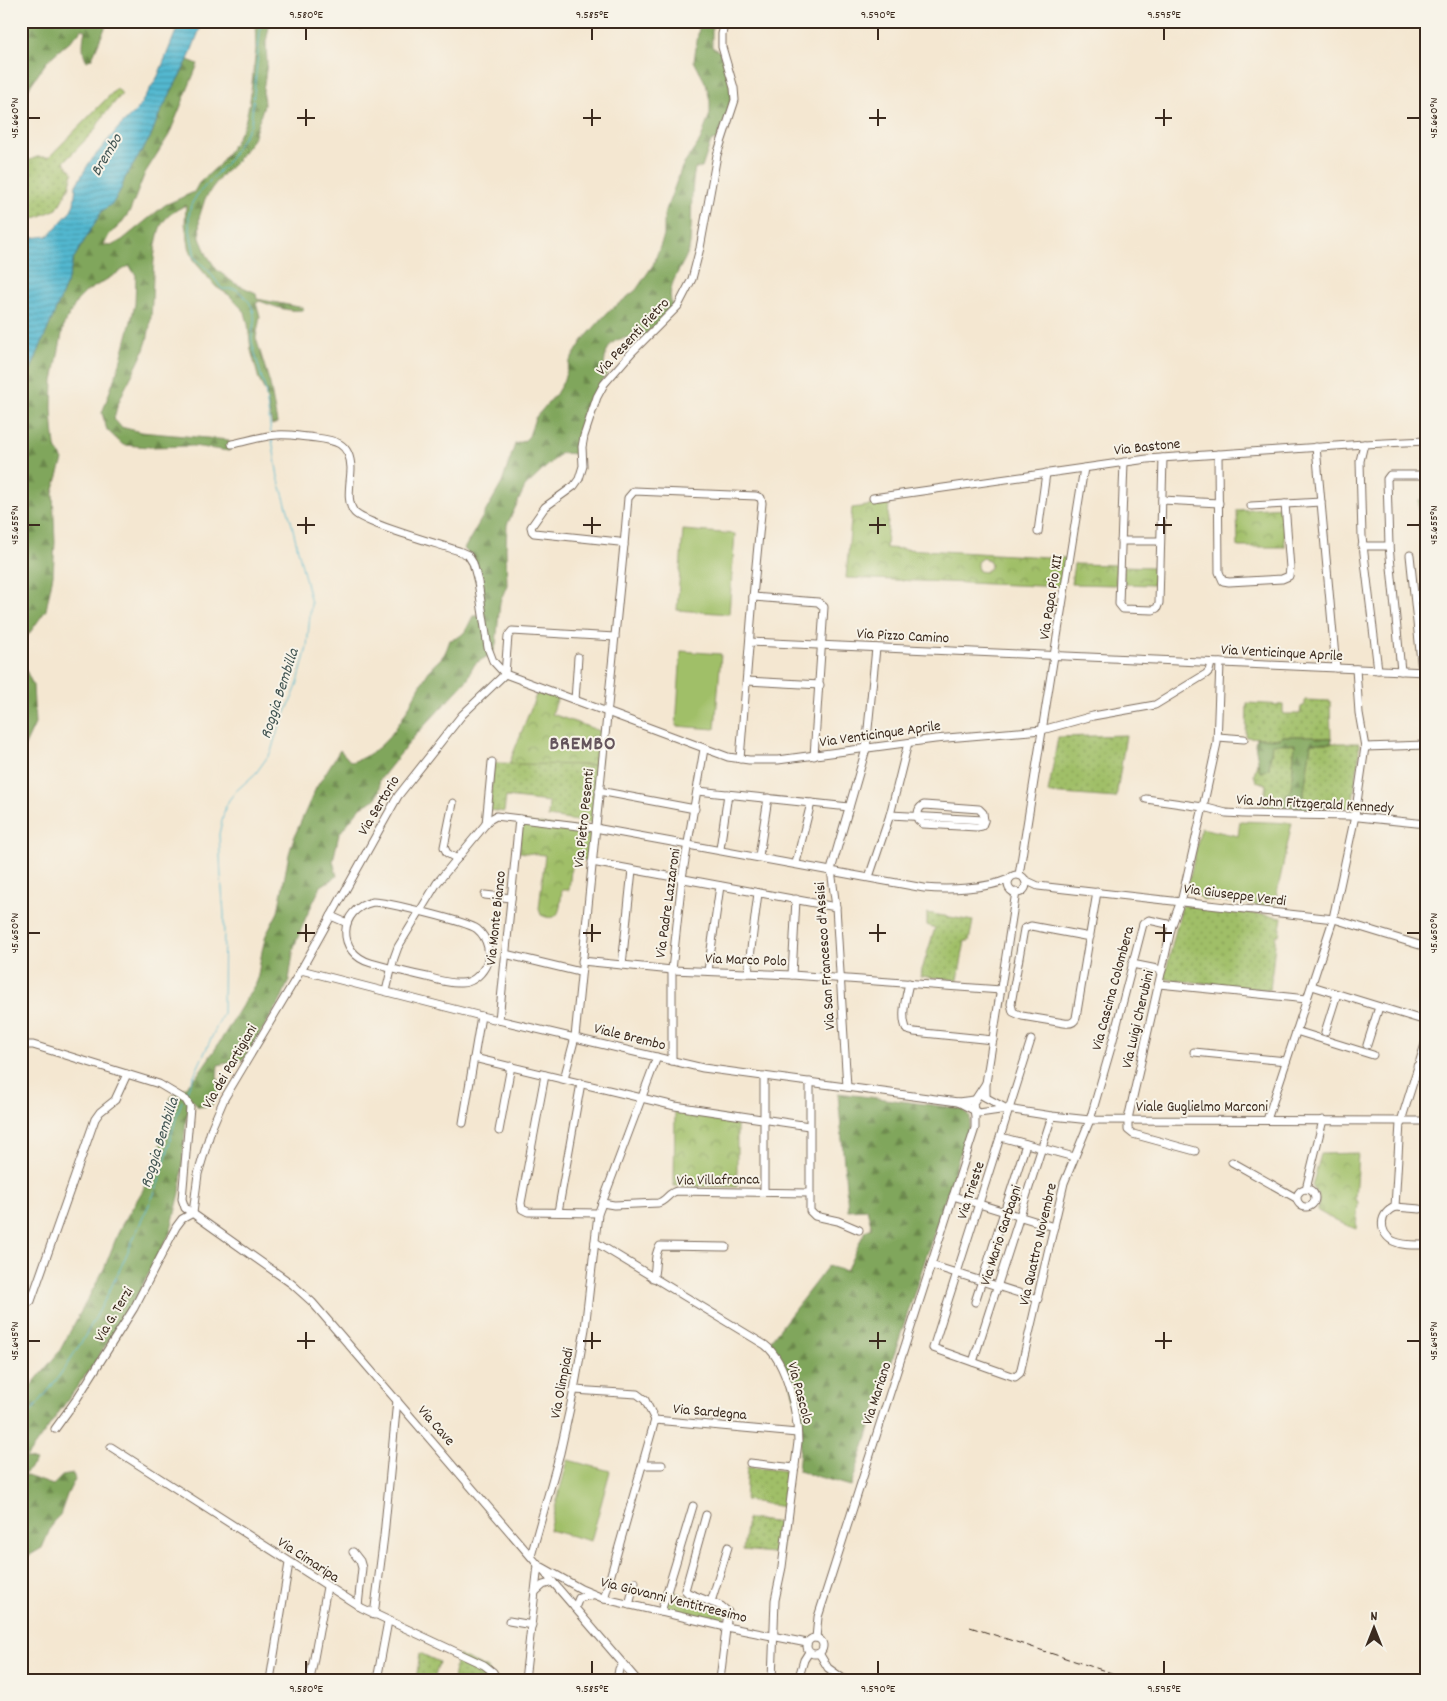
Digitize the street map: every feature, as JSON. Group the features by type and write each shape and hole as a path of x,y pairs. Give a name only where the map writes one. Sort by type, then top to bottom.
{"street":[{"name":"Via Pesenti Pietro","path":"624,544 534,533 531,529 533,522 545,507 574,486 579,479 584,464 582,452 584,436 602,387 632,352 678,306 692,280 716,162 735,100 733,84 723,50 722,35 725,21"},
{"path":"232,444 278,434 330,440 341,444 350,458 350,501 356,513 370,521 461,551 472,560 478,582 488,648 493,661 505,674"},
{"name":"Via Bastone","path":"873,498 1124,462 1316,447 1426,442"},
{"path":"1364,444 1360,459 1362,546 1378,670"},
{"path":"1316,447 1336,668"},
{"path":"1218,454 1219,572 1222,580 1227,582 1282,579 1289,576 1286,504"},
{"path":"1124,462 1119,606 1123,609 1152,610 1157,608 1159,604 1164,458"},
{"name":"Via Papa Pio XII","path":"1019,875 1084,468"},
{"path":"1038,532 1046,473"},
{"path":"1401,671 1389,546 1387,478 1391,475 1426,475"},
{"name":"Via Pietro Pesenti","path":"564,1079 574,1037 628,498 634,492 756,496 761,498 753,597"},
{"path":"1162,500 1219,503"},
{"path":"1250,506 1321,502"},
{"path":"1120,541 1160,541"},
{"path":"1362,546 1389,546"},
{"path":"1410,555 1424,671"},
{"path":"740,759 753,597 822,603 824,608 814,756"},
{"path":"505,674 509,634 512,631 615,637"},
{"name":"Via Pizzo Camino","path":"750,642 1211,663"},
{"name":"Via San Francesco d'Assisi","path":"847,1087 836,907 831,870 866,749 876,648"},
{"path":"575,700 578,658"},
{"name":"Via Venticinque Aprile","path":"505,674 724,756 740,759 772,760 908,743 1042,730 1093,716 1155,705 1206,674 1210,669 1211,663 1424,671"},
{"path":"1172,925 1181,901 1218,737 1220,663"},
{"path":"1267,1120 1334,919 1355,816 1364,747 1359,713 1356,669"},
{"name":"Via Sertorio","path":"301,970 404,786 462,715 505,674"},
{"path":"747,680 820,685"},
{"path":"1218,737 1244,740"},
{"path":"869,877 890,815 908,743"},
{"path":"1364,747 1426,745"},
{"name":"Via Padre Lazzaroni","path":"672,1061 672,970 682,878 704,749"},
{"path":"486,824 492,762"},
{"path":"599,791 695,809"},
{"path":"698,791 849,807"},
{"path":"720,849 728,794"},
{"path":"759,856 768,798"},
{"path":"1146,799 1203,807"},
{"path":"453,803 444,849 447,853 457,858"},
{"path":"796,863 811,803"},
{"path":"890,815 984,820 984,813 979,809 925,806 919,808 918,816"},
{"name":"Via John Fitzgerald Kennedy","path":"1203,807 1244,814 1355,816 1426,824"},
{"path":"386,992 398,947 437,883 490,819 496,816 596,828 936,888 993,885 1010,879 1014,875 1019,875 1025,880 1024,889 1013,891 993,885"},
{"name":"Via Monte Bianco","path":"499,1020 519,818"},
{"path":"592,862 836,907"},
{"path":"622,965 632,870"},
{"path":"986,1112 990,1105 986,1083 1001,990 1013,891 1008,885 1010,879"},
{"name":"Via Giuseppe Verdi","path":"1025,880 1038,886"},
{"path":"708,971 720,886"},
{"name":"Via Giuseppe Verdi","path":"1024,889 1038,886 1334,919 1426,947"},
{"path":"1090,937 1030,926 1024,929 1011,1004 1013,1012 1022,1016 1064,1023 1074,1022 1076,1018 1090,937 1097,892"},
{"path":"748,973 758,893"},
{"path":"485,895 511,898"},
{"path":"792,975 796,900"},
{"path":"371,903 384,903 468,924 476,928 483,935 488,947 486,965 474,979 459,984 364,961 355,955 349,947 346,938 347,923 356,911 371,903"},
{"path":"331,916 347,923"},
{"name":"Via Cascina Colombera","path":"1090,1120 1144,922 1148,920 1172,925"},
{"name":"Via Luigi Cherubini","path":"1128,1119 1172,925"},
{"path":"505,954 580,972"},
{"name":"Via Marco Polo","path":"582,961 672,970 792,975 1001,990"},
{"path":"1132,964 1162,970"},
{"name":"Viale Brembo","path":"301,970 481,1016 672,1061 716,1070 958,1102 974,1110"},
{"name":"Via dei Partigiani","path":"193,1213 198,1174 218,1112 233,1081 301,970"},
{"path":"909,983 904,1005 905,1025 908,1030 993,1040"},
{"path":"1159,984 1307,999"},
{"path":"1312,986 1426,1021"},
{"path":"1325,1032 1337,994"},
{"path":"1367,1045 1379,1007"},
{"path":"463,1123 481,1016"},
{"path":"1296,1031 1373,1055"},
{"name":"Via Trieste","path":"973,1362 934,1348 1031,1040"},
{"path":"1395,1206 1401,1121 1426,1041"},
{"path":"21,1050 26,1045 32,1045 162,1085 183,1098 190,1107 182,1200 185,1208 193,1213"},
{"path":"1194,1052 1286,1061"},
{"name":"Via Olimpiadi","path":"531,1556 560,1453 574,1390 585,1329 598,1213 657,1057"},
{"path":"474,1058 675,1106 809,1126"},
{"path":"499,1131 511,1066"},
{"path":"1417,1066 1426,1069"},
{"path":"21,1304 27,1304 31,1301 95,1119 100,1112 115,1100 127,1074"},
{"path":"545,1075 521,1203 522,1209 528,1212 598,1213"},
{"path":"764,1076 764,1192"},
{"path":"810,1082 810,1209 812,1214 840,1221 859,1230"},
{"path":"558,1212 580,1083"},
{"path":"974,1110 976,1098 986,1083"},
{"name":"Viale Brembo","path":"958,1102 976,1098"},
{"name":"Viale Guglielmo Marconi","path":"976,1098 988,1099 1008,1109"},
{"name":"Viale Guglielmo Marconi","path":"974,1110 979,1113 1008,1109 1090,1120 1426,1121"},
{"name":"Via Mariano","path":"819,1653 822,1650 823,1644 816,1638 818,1617 974,1128 974,1110"},
{"name":"Via Mariano","path":"974,1128 986,1112"},
{"name":"Via Mario Garbagni","path":"973,1362 1052,1116"},
{"path":"1128,1119 1128,1130 1133,1134 1195,1151"},
{"name":"Via Quattro Novembre","path":"973,1362 1014,1377 1020,1373 1064,1183 1090,1120"},
{"path":"1306,1189 1323,1120"},
{"path":"1001,1137 1074,1157"},
{"path":"975,1302 1026,1144"},
{"path":"1232,1162 1296,1198"},
{"path":"1306,1189 1312,1191 1315,1196 1313,1204 1308,1208 1302,1208 1296,1198 1298,1192 1306,1189"},
{"name":"Via Villafranca","path":"602,1203 614,1205 658,1203 664,1201 671,1193 677,1191 809,1193"},
{"path":"953,1196 1054,1227"},
{"path":"1420,1209 1395,1206 1384,1214 1382,1223 1385,1234 1395,1242 1410,1245 1426,1245"},
{"name":"Via Cave","path":"193,1213 302,1293 397,1400 637,1680"},
{"name":"Via G. Terzi","path":"55,1429 130,1314 176,1227 182,1219 193,1213"},
{"name":"Via Pascolo","path":"595,1242 760,1342 772,1351 777,1358 788,1386 797,1433 795,1468 782,1567 774,1600 772,1680"},
{"path":"653,1278 657,1250 660,1246 726,1247"},
{"path":"931,1264 1038,1299"},
{"name":"Via Sardegna","path":"574,1390 637,1394 645,1400 655,1420 797,1433"},
{"path":"374,1614 384,1536 397,1400"},
{"path":"604,1599 655,1420"},
{"name":"Via Cimaripa","path":"111,1447 358,1606 388,1622 484,1665 493,1672 497,1680"},
{"path":"750,1463 795,1468"},
{"path":"643,1465 662,1465"},
{"path":"661,1612 693,1506"},
{"path":"706,1515 685,1588 688,1593 712,1602 727,1611 720,1680"},
{"path":"712,1602 728,1546"},
{"path":"353,1552 360,1561 362,1568 358,1606"},
{"path":"270,1680 289,1562"},
{"path":"525,1680 539,1566"},
{"name":"Via Giovanni Ventitreesimo","path":"539,1566 604,1599 726,1627 807,1643"},
{"path":"535,1592 543,1585 552,1582"},
{"path":"630,1605 636,1582"},
{"path":"310,1680 327,1587"},
{"path":"567,1598 578,1587"},
{"path":"576,1608 578,1598 594,1595"},
{"path":"509,1621 532,1625"},
{"path":"377,1680 388,1622"},
{"path":"816,1638 810,1639 806,1648 814,1654 819,1653 828,1668 845,1680"},
{"path":"798,1680 809,1652"},
{"path":"617,1680 619,1669 624,1664"}],"green space":[{"path":"21,21 108,21 92,58 87,61 85,57 83,46 85,30 81,29 77,35 48,60 21,99"},
{"path":"255,21 273,21 269,27 266,42 267,63 263,91 264,105 253,139 235,163 223,174 205,199 199,218 200,238 207,255 217,270 234,283 256,293 257,299 304,308 302,310 291,310 260,301 256,303 260,317 256,338 270,384 277,423 272,425 265,391 259,380 251,350 245,312 229,295 216,287 195,262 190,251 185,224 186,205 166,218 159,231 154,258 150,327 147,341 120,399 114,419 121,427 141,432 229,440 229,451 193,446 150,447 123,445 107,430 102,413 120,363 131,321 135,304 136,275 129,266 86,292 77,301 64,324 53,381 52,408 55,446 63,460 53,492 55,542 53,575 46,610 26,638 24,645 22,662 33,685 35,724 21,754 21,393 67,283 74,258 102,211 113,203 125,178 150,138 159,115 188,60 198,64 169,135 145,173 130,211 120,225 109,235 104,245 111,246 122,240 165,205 194,192 199,183 219,165 235,142 245,123 250,100 256,49"},
{"path":"286,21 362,21 362,29 349,26 297,24"},
{"path":"691,21 716,21 712,28 712,47 720,52 729,79 731,99 717,140 711,141 702,168 695,168 689,249 670,293 674,309 642,338 620,339 610,345 604,367 609,372 597,389 587,411 580,434 578,454 561,453 525,487 507,525 507,585 500,602 496,645 493,653 476,663 468,679 413,738 379,781 380,788 376,799 361,807 339,834 333,861 337,876 321,886 306,917 294,947 289,980 280,1002 243,1060 218,1065 217,1078 224,1084 211,1106 198,1107 192,1099 186,1119 180,1193 170,1233 132,1305 95,1362 26,1458 36,1461 24,1475 53,1485 62,1476 73,1474 75,1479 60,1515 53,1522 42,1548 30,1555 21,1557 21,1395 59,1352 104,1269 120,1228 143,1190 151,1166 159,1154 171,1097 196,1077 257,981 266,935 278,912 294,837 316,788 340,750 351,762 366,756 379,747 400,722 431,668 445,653 450,640 462,634 473,616 484,616 470,555 464,549 502,483 515,444 524,441 529,436 535,418 556,394 563,382 570,361 583,340 607,313 636,290 653,265 664,236 664,215 682,167 700,141 710,114 710,101 706,84 694,61 699,28"},
{"path":"117,88 122,94 103,116 94,131 64,162 73,173 69,188 57,209 31,220 21,245 21,183 23,180 21,172 25,162 37,157 49,157"},
{"path":"1419,501 1426,501 1426,530 1419,530"},
{"path":"889,503 886,548 1066,558 1062,587 846,578 852,508","holes":["982,558 989,560 991,565 989,569 985,572 979,571 977,562"]},
{"path":"1283,507 1285,547 1238,547 1237,510"},
{"path":"683,530 735,534 729,614 677,610"},
{"path":"1074,564 1116,565 1116,585 1071,584"},
{"path":"1124,566 1153,567 1153,585 1123,584"},
{"path":"681,651 721,654 715,729 676,726"},
{"path":"538,690 558,697 552,714 603,732 599,765 509,764"},
{"path":"1305,700 1330,701 1331,738 1316,738 1314,736 1282,736 1279,739 1246,737 1247,703 1283,705 1283,714 1300,714 1301,707 1305,705"},
{"path":"1126,735 1116,798 1048,793 1058,737"},
{"path":"1281,736 1331,738 1332,743 1311,743 1302,805 1326,806 1324,809 1282,808 1285,796 1291,789 1295,744 1272,744 1269,769 1260,772 1255,744 1256,738 1279,739"},
{"path":"1273,743 1295,744 1291,790 1285,796 1279,812 1263,812 1266,784 1256,781 1254,775 1257,762 1260,771 1269,769"},
{"path":"1311,743 1359,743 1352,808 1302,805"},
{"path":"494,763 599,765 592,823 548,817 549,802 506,797 504,812 489,810"},
{"path":"1240,821 1292,823 1274,907 1201,899 1194,891 1187,890 1201,828 1238,836"},
{"path":"522,822 592,830 589,861 572,859 569,890 562,890 559,912 553,917 541,915 539,909 545,855 519,852"},
{"path":"1182,905 1282,917 1279,935 1276,935 1270,990 1164,979"},
{"path":"927,913 973,921 969,941 965,941 958,980 920,976 935,928 927,925"},
{"path":"838,1093 963,1109 970,1117 970,1123 851,1486 798,1471 802,1426 788,1374 768,1344 828,1266 846,1271 865,1231 872,1228 867,1209 848,1210"},
{"path":"675,1110 737,1119 737,1187 674,1186"},
{"path":"1358,1153 1355,1199 1358,1203 1356,1229 1318,1211 1319,1197 1312,1186 1321,1154"},
{"path":"568,1460 610,1471 591,1541 549,1530"},
{"path":"747,1467 789,1471 783,1507 745,1500"},
{"path":"747,1519 784,1523 780,1554 743,1550"},
{"path":"669,1590 718,1608 724,1613 725,1622 664,1609"},
{"path":"420,1653 439,1662 434,1680 416,1680"},
{"path":"457,1655 488,1669 493,1680 453,1680"}],"water":[{"name":"Brembo","path":"180,21 203,21 188,60 159,115 150,138 125,178 113,203 102,211 74,258 67,283 21,393 21,262 30,238 48,236 70,212 74,204 76,185 89,163 119,127 137,110 158,76"}],"waterway":[{"name":"Roggia Bembilla","path":"261,21 251,124 230,159 197,195 191,205 189,225 195,258 209,271 222,289 236,289 247,299 254,312 252,343 265,389 271,433"},
{"name":"Roggia Bembilla","path":"185,1095 223,1013 224,914 219,834 225,808 236,791 256,773 271,752 297,686 307,647 311,603 278,477 272,439"},
{"name":"Roggia Bembilla","path":"21,1423 58,1378 89,1330 102,1305 158,1184 182,1101"}],"railway":[{"path":"970,1627 1133,1680"}],"district":[{"name":"BREMBO","path":"583,742"}]}
